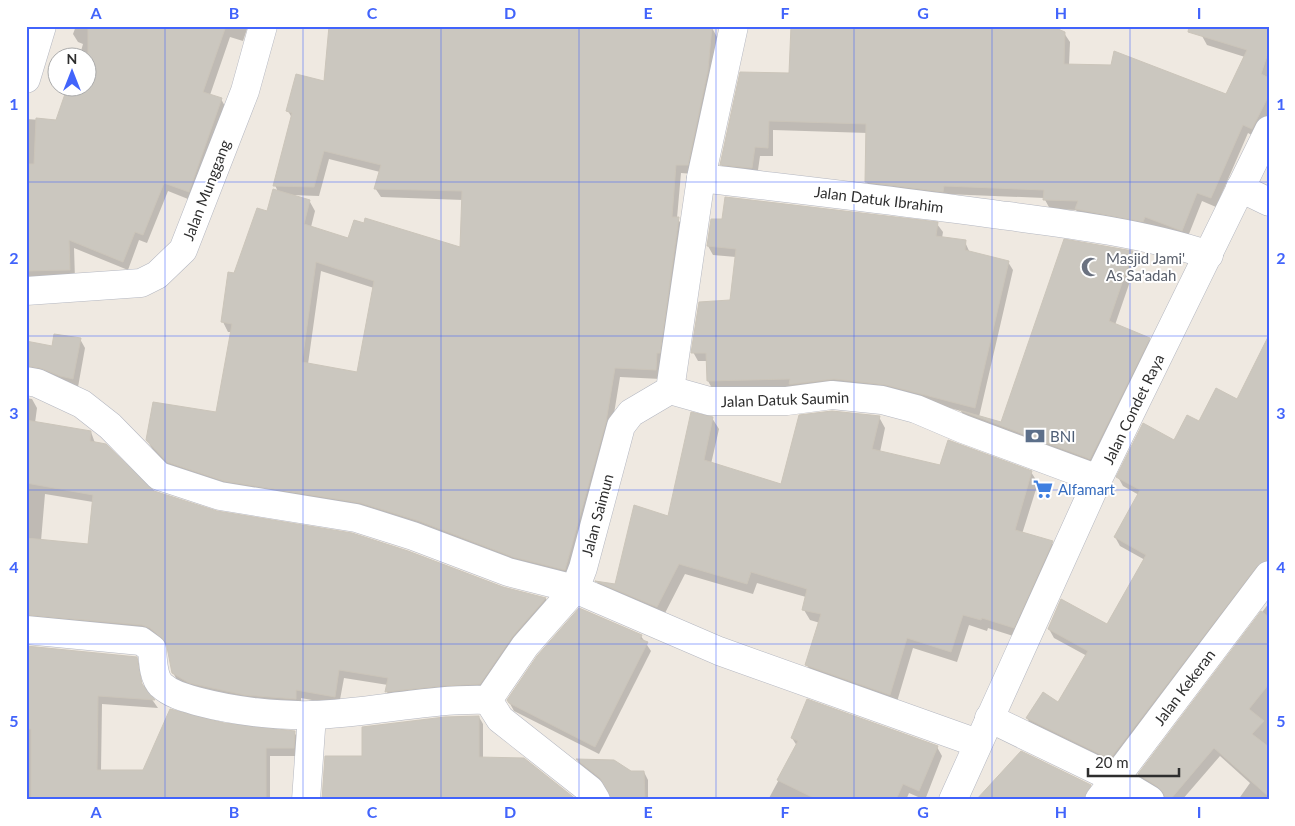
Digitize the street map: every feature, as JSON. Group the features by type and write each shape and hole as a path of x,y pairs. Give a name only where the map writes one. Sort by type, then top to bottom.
{"street":[{"path":"26,79 42,26"},
{"name":"Jalan Munggang","path":"26,291 141,283 157,275 183,250 246,91 263,26"},
{"path":"670,390 701,178 734,26"},
{"name":"Jalan Condet Raya","path":"953,800 977,743 1098,479 1269,130"},
{"name":"Jalan Datuk Ibrahim","path":"701,178 1047,221 1177,245 1209,255"},
{"path":"1240,188 1269,202"},
{"path":"26,381 37,383 82,404 110,426 159,476 220,496 356,518 413,536 508,572 575,589 720,651 977,743"},
{"name":"Jalan Datuk Saumin","path":"670,390 709,401 787,401 832,395 882,400 916,409 962,429 1098,479"},
{"name":"Jalan Saimun","path":"488,700 525,646 575,589 583,568 621,426 631,413 670,390"},
{"name":"Jalan Kekeran","path":"1107,789 1269,575"},
{"path":"26,630 141,641 152,649 154,668 160,684 177,695 226,709 312,715 457,699 488,700 500,719 590,790 596,800"},
{"path":"306,800 312,715"},
{"path":"989,718 1107,789 1150,800"}],"building":[{"path":"88,26 226,26 203,92 222,98 189,192 164,183 143,235 135,232 123,262 69,240 70,270 26,271 29,164 34,164 36,118 56,120 64,98 98,98 98,48 88,48"},
{"path":"329,26 653,28 654,26 712,26 708,70 688,165 676,165 672,217 679,217 660,353 657,353 656,370 615,368 606,422 565,570 513,557 419,521 361,503 224,481 167,462 146,440 153,402 216,412 232,324 221,322 228,272 234,273 257,208 267,211 273,189 310,200 304,224 348,238 354,220 364,223 365,218 460,247 462,191 374,189 381,165 324,151 314,187 273,186 292,113 286,111 296,74 324,81","holes":["316,262 374,281 357,372 302,362"]},
{"path":"791,26 1051,26 1065,32 1064,64 1111,65 1114,51 1226,94 1247,50 1188,32 1189,26 1269,26 1269,57 1267,56 1261,74 1269,78 1269,95 1252,129 1243,125 1211,198 1197,193 1182,231 1145,217 1143,222 1075,209 1078,201 1043,200 1044,190 944,186 943,192 865,182 866,124 769,121 768,148 755,147 752,168 720,165 740,72 789,73"},
{"path":"725,197 938,222 936,236 966,240 965,250 1009,261 975,408 886,385 834,379 793,384 789,384 790,379 707,381 706,353 691,353 699,302 730,300 736,249 707,246 711,219 722,219"},
{"path":"1064,239 1133,251 1109,321 1150,338 1090,459 959,410 1001,422"},
{"path":"54,334 81,338 73,379 40,368 26,366 26,341 52,346"},
{"path":"1269,335 1269,560 1257,566 1110,759 1026,718 1043,692 1058,702 1088,651 1048,629 1061,599 1107,624 1146,555 1114,537 1140,490 1116,477 1143,423 1174,440 1187,415 1199,421 1216,388 1237,399"},
{"path":"832,411 880,416 872,449 940,465 948,440 1032,471 1015,530 1053,541 1014,628 982,618 981,620 963,615 951,652 907,638 890,695 805,665 821,614 802,610 807,589 751,572 747,584 679,564 657,607 595,581 615,584 634,505 668,516 691,412 713,417 704,460 781,484 799,415"},
{"path":"26,420 91,431 90,441 106,444 154,491 217,511 352,533 408,551 503,587 546,598 512,637 480,684 385,692 388,678 339,670 335,697 296,690 296,699 244,695 189,683 172,673 166,642 150,628 142,625 26,615 26,538 88,544 93,495 26,483"},
{"path":"579,608 642,635 640,639 648,642 595,747 509,703 507,700 537,656"},
{"path":"1261,611 1269,617 1269,684 1249,709 1264,721 1252,734 1269,747 1269,797 1214,748 1170,800 1166,800 1163,792 1158,787 1138,774"},
{"path":"26,646 137,657 142,684 155,700 98,696 97,770 143,770 170,709 224,723 295,731 294,748 266,748 266,800 31,800 31,729 26,729"},
{"path":"807,699 938,746 919,791 903,784 896,800 818,800 777,780 798,741 791,738"},
{"path":"479,716 479,757 524,758 577,800 322,800 325,756 362,756 362,727 445,717"},
{"path":"1021,751 1091,785 1084,800 976,800"},
{"path":"576,759 614,760 631,771 644,771 645,798 611,798 600,778"}],"place":[{"name":"Masjid Jami' As Sa'adah","path":"1091,267"},
{"name":"BNI","path":"1035,436"},
{"name":"Alfamart","path":"1043,489"}]}
